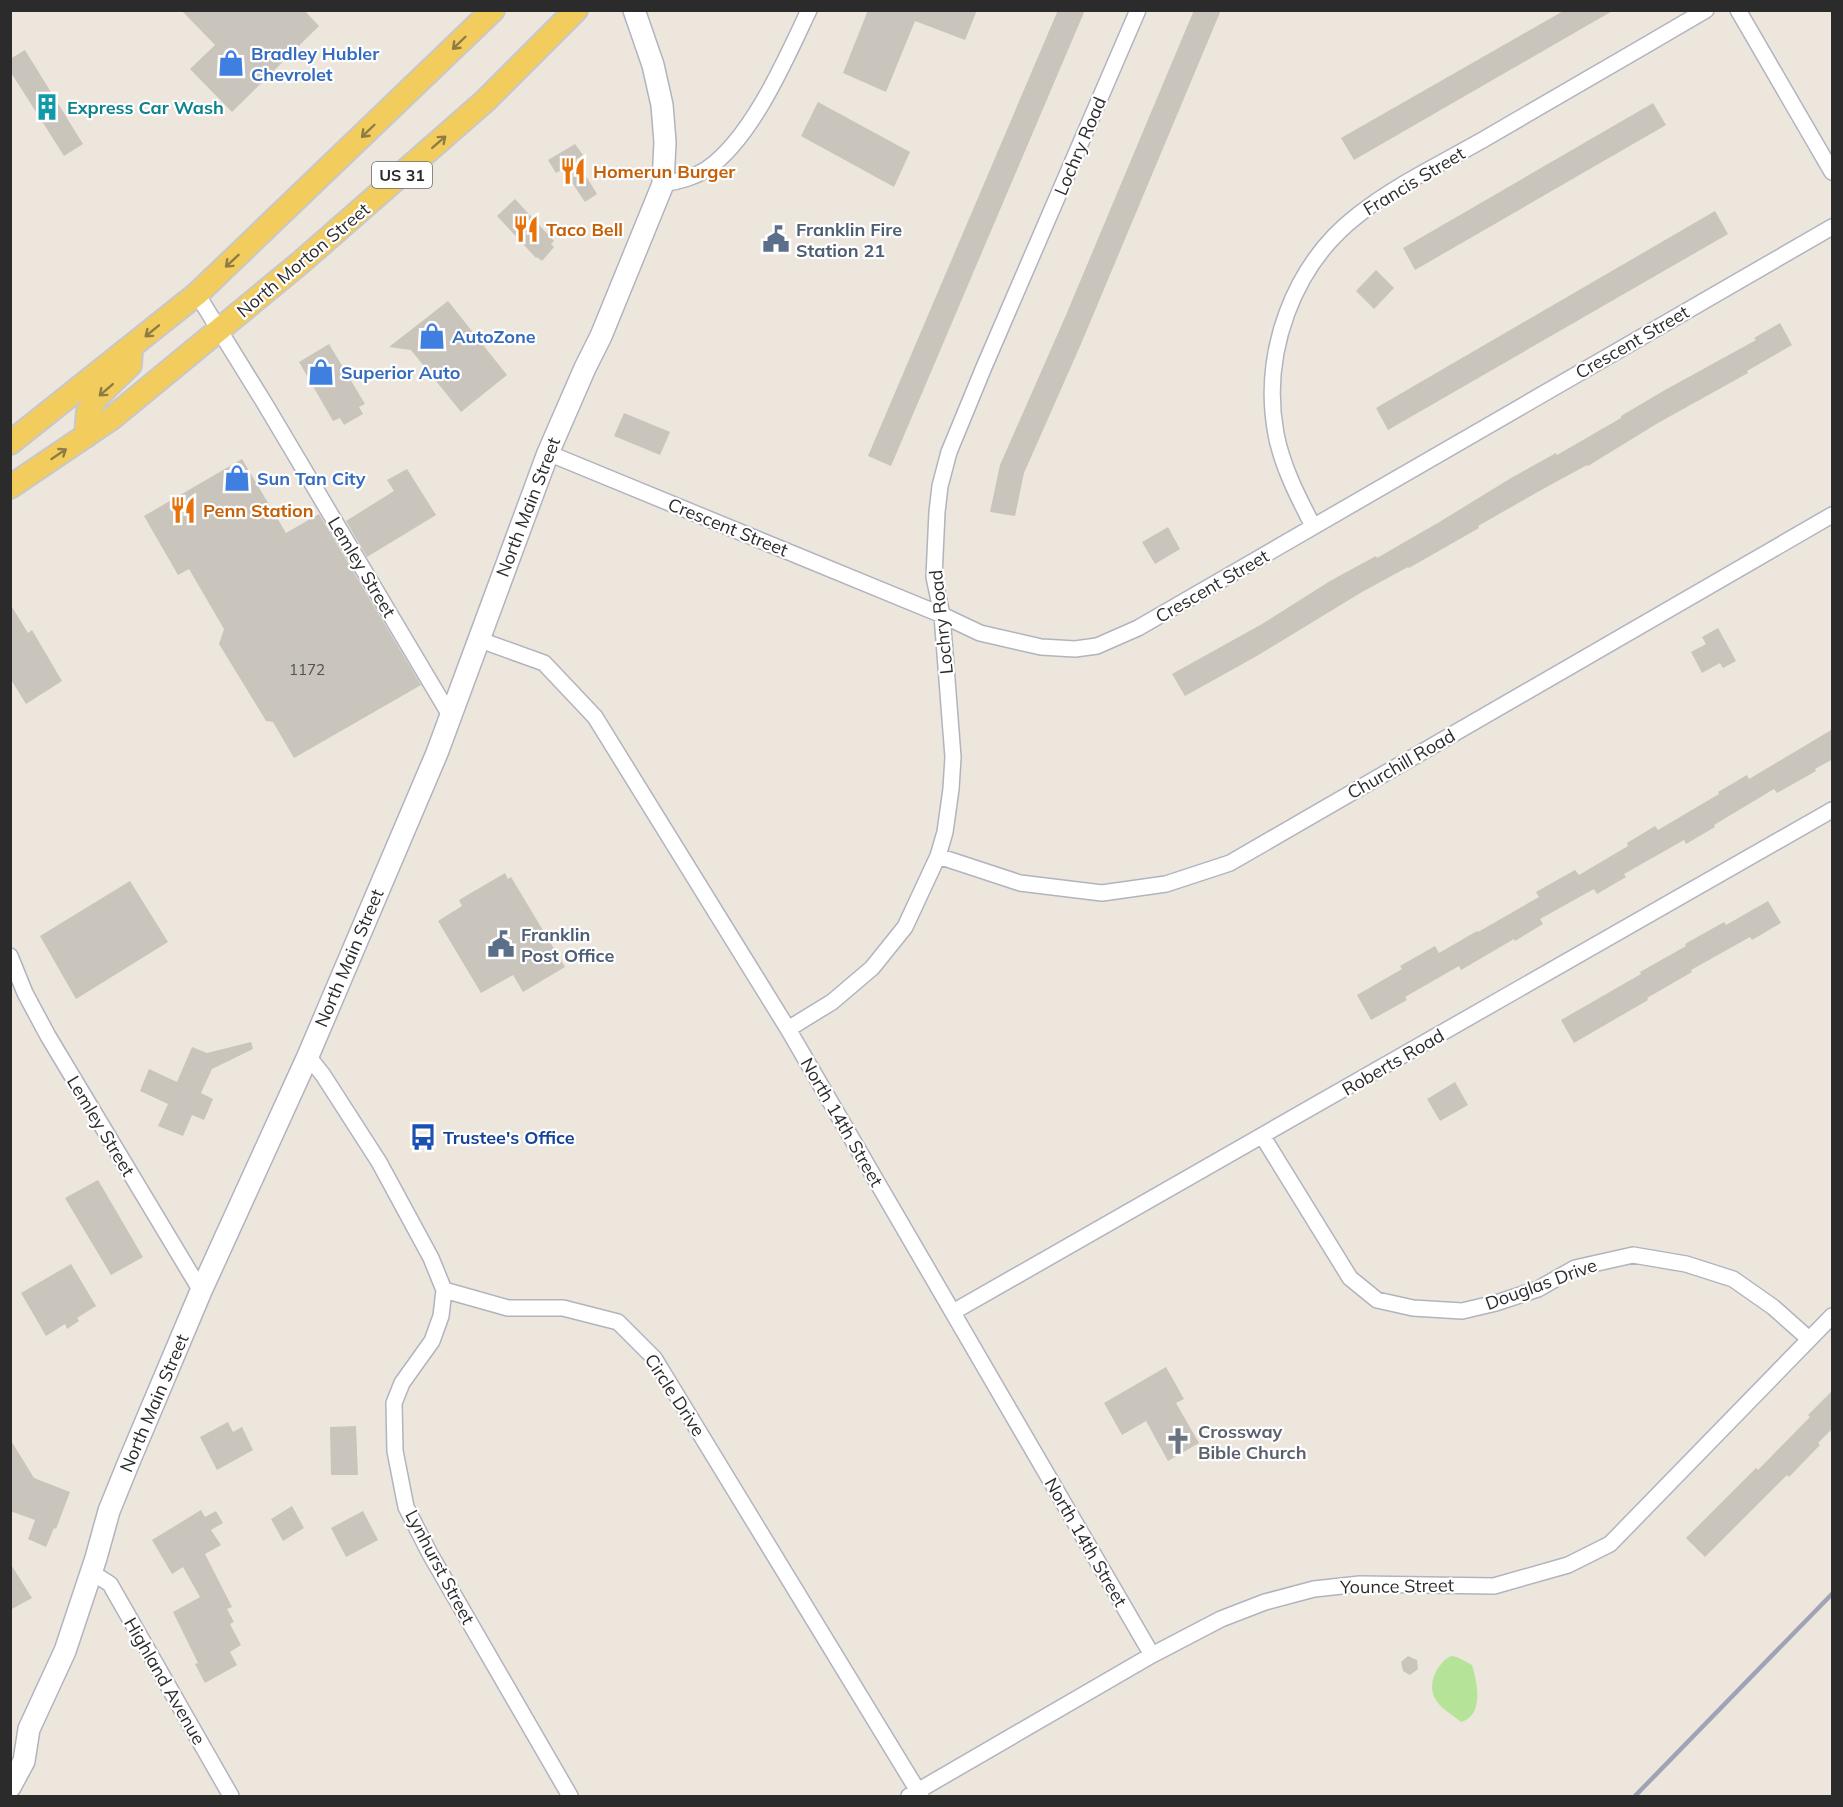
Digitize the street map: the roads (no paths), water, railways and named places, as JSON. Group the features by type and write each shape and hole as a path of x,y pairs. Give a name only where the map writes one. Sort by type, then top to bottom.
{"main road":[{"name":"US 31","path":"10,443 197,294 493,10"},
{"name":"North Morton Street","path":"10,486 112,418 300,263 485,101 576,10"},
{"path":"86,436 88,411 98,396 130,365 131,347"}],"street":[{"name":"North Main Street","path":"10,1787 24,1761 29,1729 65,1651 109,1511 201,1291 308,1056 451,717 548,453 601,336 663,184 665,142 662,105 653,64 634,10"},
{"path":"663,184 684,180 707,168 727,150 745,128 769,90 809,10"},
{"name":"Lochry Road","path":"788,1029 832,1002 872,968 905,927 938,856 945,832 953,757 942,615 934,577 940,486 949,452 1138,10"},
{"name":"Francis Street","path":"1313,526 1292,486 1276,434 1273,390 1274,365 1280,334 1295,294 1309,266 1356,216 1389,192 1706,10"},
{"path":"1738,10 1833,172"},
{"name":"Crescent Street","path":"548,453 942,615 980,633 1041,647 1075,649 1097,646 1138,628 1833,227"},
{"name":"Lemley Street","path":"197,294 451,717"},
{"name":"Churchill Road","path":"938,856 1020,883 1102,892 1166,884 1230,863 1833,515"},
{"name":"North 14th Street","path":"480,640 544,663 594,717 788,1029 1152,1655"},
{"name":"Roberts Road","path":"953,1312 1833,810"},
{"name":"Lemley Street","path":"10,956 25,993 53,1045 201,1291"},
{"path":"308,1056 323,1075 379,1162 431,1258 444,1290"},
{"name":"Douglas Drive","path":"1263,1137 1350,1278 1377,1300 1413,1308 1462,1311 1538,1289 1575,1268 1633,1255 1686,1264 1733,1279 1773,1306 1809,1339"},
{"name":"Circle Drive","path":"444,1290 508,1308 563,1308 618,1322 654,1358 916,1795"},
{"name":"Lynhurst Street","path":"444,1290 441,1316 432,1341 402,1383 394,1403 395,1451 406,1507 430,1554 570,1797"},
{"name":"Younce Street","path":"916,1795 1152,1655 1221,1619 1265,1602 1314,1589 1391,1584 1494,1586 1568,1565 1610,1544 1833,1316"},
{"name":"Highland Avenue","path":"91,1572 110,1584 231,1797"},
{"name":"North Main Street","path":"10,1743 29,1729"}],"railway":[{"path":"1635,1796 1832,1594"}],"place":[{"name":"Bradley Hubler Chevrolet","path":"231,63"},
{"name":"Express Car Wash","path":"47,107"},
{"name":"Homerun Burger","path":"573,171"},
{"name":"Taco Bell","path":"526,229"},
{"name":"Franklin Fire Station 21","path":"776,239"},
{"name":"AutoZone","path":"432,336"},
{"name":"Superior Auto","path":"321,372"},
{"name":"Sun Tan City","path":"237,478"},
{"name":"Penn Station","path":"183,510"},
{"name":"Franklin Post Office","path":"501,944"},
{"name":"Trustee's Office","path":"423,1137"},
{"name":"Crossway Bible Church","path":"1178,1441"}]}
